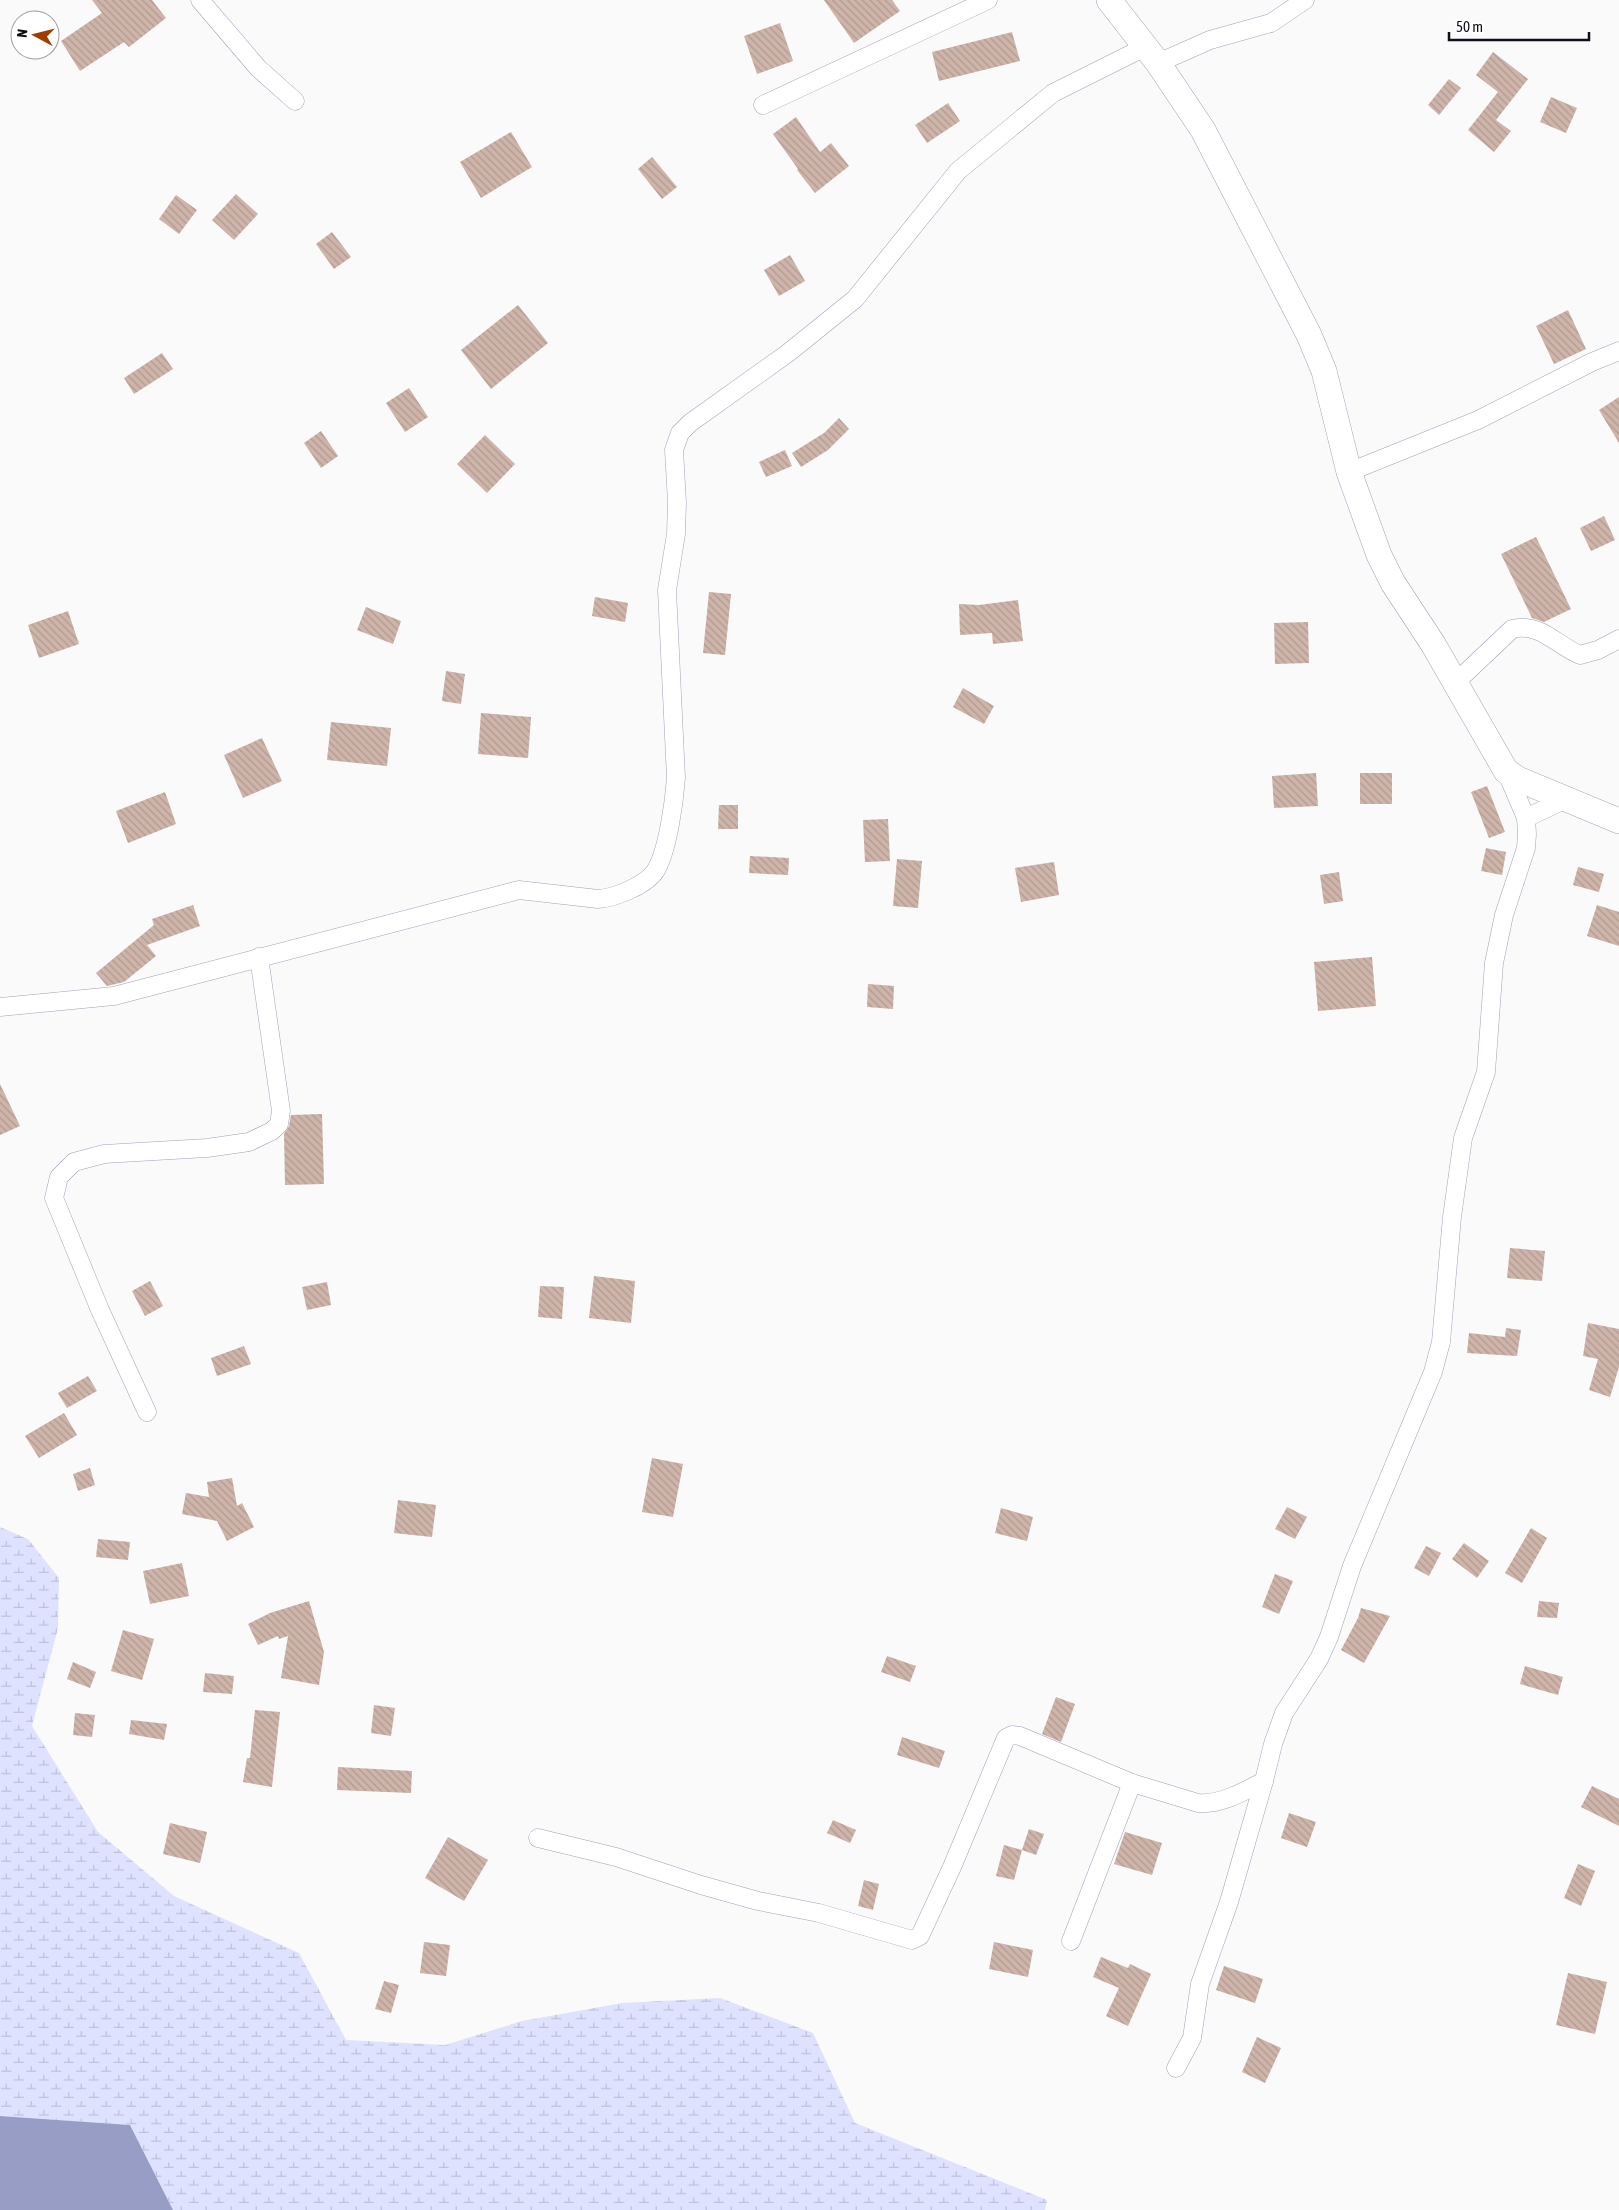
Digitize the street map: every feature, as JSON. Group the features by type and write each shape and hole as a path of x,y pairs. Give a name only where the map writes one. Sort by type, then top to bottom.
{"main road":[{"path":"1109,0 1152,55 1203,130 1309,335 1324,371 1349,472 1379,555 1393,584 1433,644 1506,771 1518,779 1619,821"}],"street":[{"path":"200,0 258,68 294,101"},
{"path":"763,105 988,0"},
{"path":"0,1006 114,996 519,890 608,898 616,896 647,880 655,872 660,862 674,808 676,778 667,590 676,534 677,502 674,450 680,433 788,353 855,299 958,171 1018,124 1053,93 1152,55 1270,23 1298,2"},
{"path":"1349,472 1478,420 1592,362 1619,351"},
{"path":"1455,683 1512,630 1517,628 1536,629 1580,656 1598,650 1619,639"},
{"path":"1176,2068 1192,2038 1200,1984 1229,1902 1264,1781 1272,1744 1284,1714 1319,1659 1329,1637 1352,1566 1433,1372 1441,1342 1452,1217 1463,1138 1486,1072 1494,963 1504,915 1526,848 1526,818 1506,771"},
{"path":"1526,818 1566,799"},
{"path":"147,1412 100,1310 54,1198 59,1178 74,1162 104,1154 207,1148 249,1142 272,1131 279,1124 281,1111 259,957"},
{"path":"538,1838 616,1857 710,1888 758,1901 820,1912 912,1940 920,1936 1006,1738 1012,1735 1020,1736 1132,1783 1208,1804 1248,1790 1264,1781"},
{"path":"1071,1941 1132,1783"}],"green space":[{"path":"0,1527 28,1539 59,1578 58,1628 32,1726 98,1832 174,1896 299,1953 346,2040 445,2045 522,2021 622,2003 720,1998 813,2033 855,2123 1047,2200 1045,2210 173,2210 130,2125 0,2116"}],"shaded area":[{"path":"0,2116 130,2125 173,2210 0,2210"}],"building":[{"path":"92,0 152,0 166,18 129,47 124,42 80,71 61,41 102,13"},
{"path":"824,0 892,0 900,11 854,43"},
{"path":"780,23 793,61 757,74 744,36"},
{"path":"1012,32 1020,61 939,81 932,52"},
{"path":"1493,52 1528,79 1496,120 1511,131 1494,152 1468,130 1498,92 1476,75"},
{"path":"1449,79 1461,88 1439,115 1428,105"},
{"path":"1551,97 1577,108 1566,133 1540,122"},
{"path":"948,103 960,121 927,143 915,125"},
{"path":"796,117 820,152 831,143 849,166 815,193 773,134"},
{"path":"511,132 532,167 481,198 460,162"},
{"path":"652,157 677,187 662,199 638,169"},
{"path":"236,194 258,214 234,240 212,220"},
{"path":"176,195 197,210 179,234 159,219"},
{"path":"332,232 351,257 334,269 316,244"},
{"path":"790,255 805,281 779,296 764,270"},
{"path":"518,305 548,343 491,389 461,350"},
{"path":"1568,310 1586,349 1554,364 1536,326"},
{"path":"162,353 173,369 134,394 124,378"},
{"path":"409,388 428,417 405,432 386,403"},
{"path":"1619,397 1619,443 1599,410"},
{"path":"839,418 849,429 828,450 801,467 792,453 824,433"},
{"path":"321,431 338,456 321,468 304,443"},
{"path":"485,435 515,464 487,493 457,464"},
{"path":"785,450 792,466 766,477 759,462"},
{"path":"1604,516 1615,540 1591,551 1580,528"},
{"path":"1536,537 1571,609 1544,622 1532,618 1501,554"},
{"path":"709,592 731,594 725,655 703,653"},
{"path":"595,597 628,603 625,622 592,616"},
{"path":"1018,600 1023,641 993,644 992,633 960,635 959,604 979,605"},
{"path":"366,607 401,621 393,644 357,630"},
{"path":"68,611 79,644 39,658 28,625"},
{"path":"1308,622 1309,663 1275,664 1274,623"},
{"path":"446,671 465,674 461,704 442,701"},
{"path":"963,688 994,706 984,724 953,707"},
{"path":"481,713 531,717 528,758 478,754"},
{"path":"331,722 391,728 387,766 327,760"},
{"path":"262,738 282,781 243,798 224,755"},
{"path":"1316,773 1318,806 1274,808 1272,776"},
{"path":"1360,773 1392,773 1392,804 1360,804"},
{"path":"1487,786 1505,832 1489,838 1471,792"},
{"path":"165,792 176,824 128,843 116,811"},
{"path":"719,805 738,805 738,829 718,829"},
{"path":"888,819 890,861 865,862 863,820"},
{"path":"1486,848 1506,852 1502,875 1481,871"},
{"path":"750,856 789,858 788,875 749,873"},
{"path":"897,859 922,861 918,908 893,906"},
{"path":"1054,862 1059,895 1021,902 1015,868"},
{"path":"1578,867 1604,874 1599,892 1573,885"},
{"path":"1339,872 1343,901 1324,904 1320,875"},
{"path":"193,905 200,926 147,945 156,956 124,982 107,986 96,973 154,925 152,919"},
{"path":"1597,905 1619,912 1619,946 1587,936"},
{"path":"1372,957 1376,1006 1318,1011 1314,962"},
{"path":"868,984 894,986 893,1009 867,1007"},
{"path":"0,1084 20,1126 0,1135"},
{"path":"322,1114 324,1184 285,1185 284,1134 289,1126 291,1115"},
{"path":"1510,1248 1545,1251 1542,1281 1507,1278"},
{"path":"594,1276 635,1281 631,1323 589,1318"},
{"path":"150,1281 163,1306 145,1316 132,1291"},
{"path":"327,1282 331,1305 307,1310 302,1287"},
{"path":"540,1286 564,1287 562,1319 538,1317"},
{"path":"1588,1323 1619,1329 1619,1367 1610,1397 1589,1390 1598,1359 1583,1356"},
{"path":"1506,1328 1521,1330 1517,1356 1467,1353 1469,1333 1505,1337"},
{"path":"244,1346 251,1364 217,1376 211,1358"},
{"path":"88,1376 97,1391 67,1408 58,1393"},
{"path":"64,1413 77,1435 39,1458 25,1436"},
{"path":"652,1458 683,1464 673,1517 642,1512"},
{"path":"90,1468 95,1485 78,1491 73,1474"},
{"path":"232,1478 237,1506 242,1503 254,1527 227,1541 217,1521 182,1514 186,1493 209,1497 207,1482"},
{"path":"398,1500 436,1505 432,1537 394,1533"},
{"path":"1287,1507 1307,1517 1295,1539 1275,1529"},
{"path":"1001,1508 1033,1517 1027,1541 995,1533"},
{"path":"1531,1528 1547,1538 1522,1583 1505,1573"},
{"path":"98,1539 130,1542 128,1560 96,1557"},
{"path":"1464,1543 1489,1561 1477,1578 1452,1559"},
{"path":"1426,1546 1441,1553 1429,1576 1414,1568"},
{"path":"182,1563 189,1596 150,1604 143,1571"},
{"path":"1275,1574 1293,1581 1279,1614 1262,1607"},
{"path":"309,1601 324,1652 319,1685 281,1678 288,1636 279,1639 278,1636 258,1645 248,1624 270,1613"},
{"path":"1539,1601 1559,1603 1557,1618 1537,1617"},
{"path":"1361,1608 1390,1616 1364,1663 1341,1650 1358,1618"},
{"path":"123,1630 154,1639 142,1680 111,1671"},
{"path":"887,1656 916,1666 910,1682 881,1672"},
{"path":"73,1662 96,1672 90,1688 67,1679"},
{"path":"1525,1666 1563,1677 1558,1695 1520,1684"},
{"path":"205,1673 234,1676 232,1694 203,1692"},
{"path":"1056,1697 1075,1704 1061,1742 1042,1734"},
{"path":"374,1705 395,1708 391,1736 371,1733"},
{"path":"255,1710 280,1712 272,1787 243,1782 247,1758 250,1758"},
{"path":"75,1713 95,1715 92,1737 73,1735"},
{"path":"131,1720 167,1724 164,1740 129,1734"},
{"path":"902,1737 945,1751 939,1768 897,1755"},
{"path":"338,1767 412,1771 411,1793 337,1790"},
{"path":"1592,1786 1619,1799 1619,1826 1581,1807"},
{"path":"1289,1813 1316,1822 1307,1847 1281,1838"},
{"path":"833,1820 856,1830 850,1843 827,1833"},
{"path":"170,1823 207,1832 200,1863 163,1854"},
{"path":"1029,1829 1044,1834 1036,1855 1022,1850"},
{"path":"1125,1832 1162,1843 1152,1875 1114,1864"},
{"path":"448,1837 488,1860 464,1901 425,1878"},
{"path":"1004,1845 1022,1850 1014,1880 996,1876"},
{"path":"1578,1864 1595,1871 1581,1906 1564,1898"},
{"path":"864,1880 879,1884 873,1910 858,1906"},
{"path":"424,1942 450,1945 446,1976 420,1973"},
{"path":"994,1942 1033,1950 1028,1977 989,1969"},
{"path":"1101,1957 1128,1968 1130,1964 1151,1974 1128,2026 1106,2016 1119,1988 1093,1977"},
{"path":"1224,1966 1263,1979 1255,2003 1216,1990"},
{"path":"1568,1973 1607,1982 1595,2034 1556,2025"},
{"path":"384,1981 399,1985 391,2013 375,2009"},
{"path":"1257,2037 1281,2048 1265,2083 1242,2072"}]}
